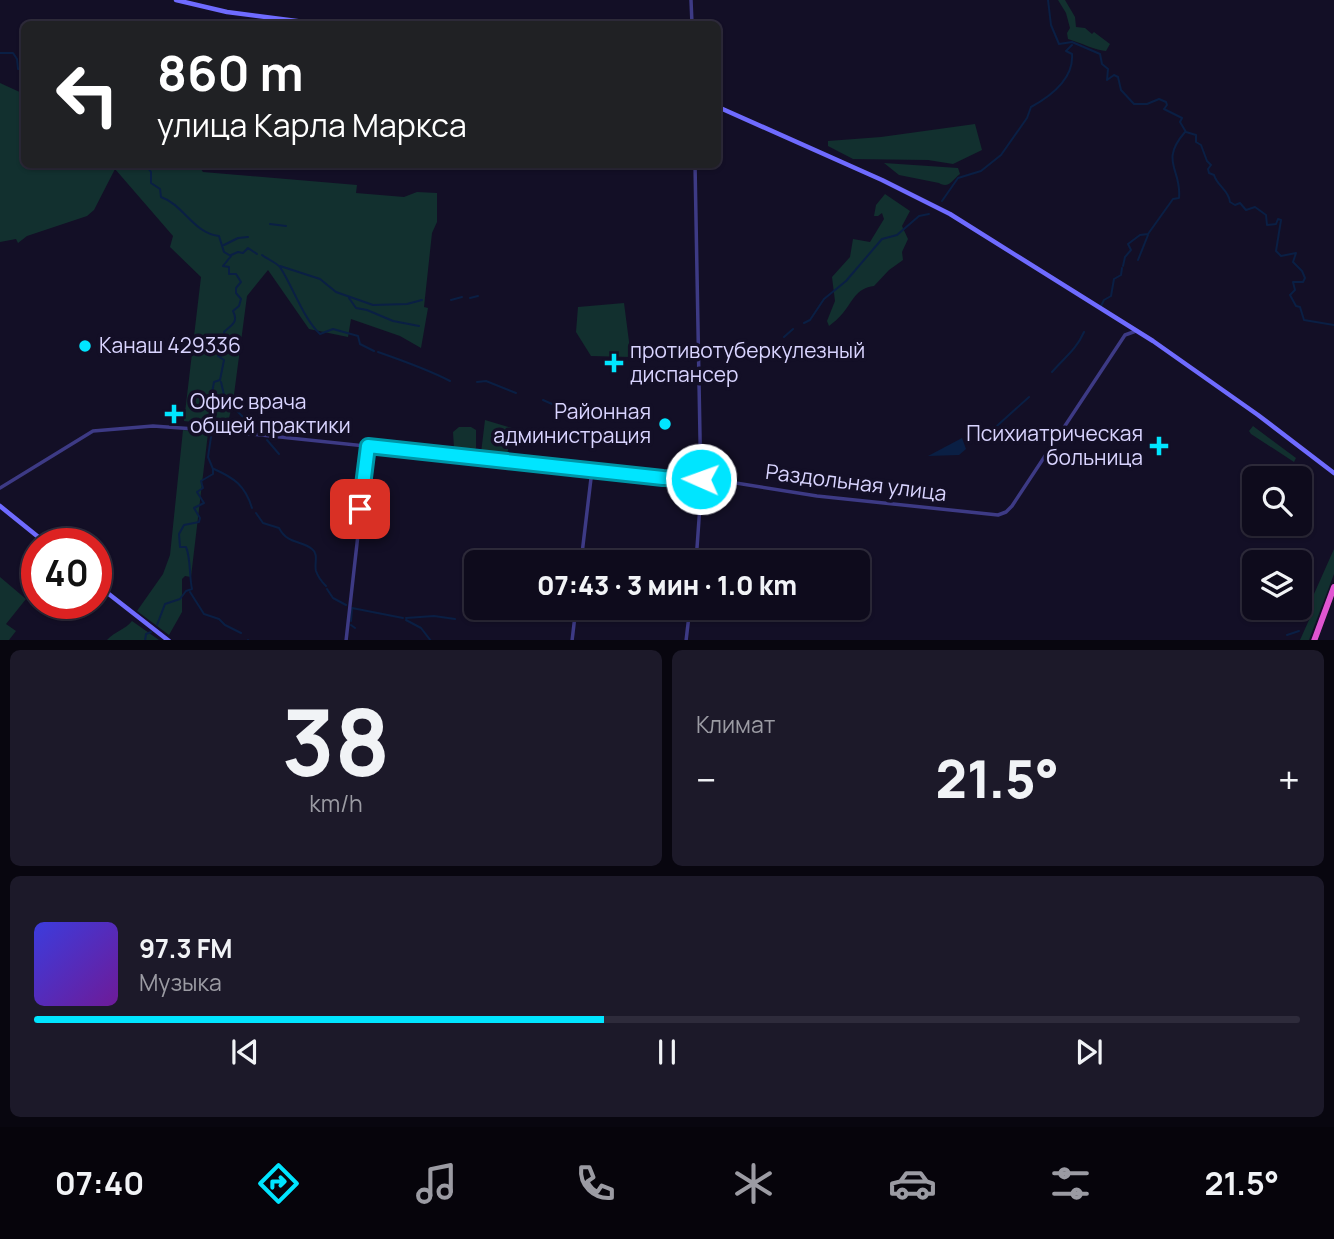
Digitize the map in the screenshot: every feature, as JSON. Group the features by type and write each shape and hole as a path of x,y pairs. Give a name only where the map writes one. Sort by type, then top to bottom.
{"highway":[{"path":"1314,640 1334,587"}],"main road":[{"path":"176,0 208,9 298,21"},
{"path":"721,108 921,198 1138,331 1258,415 1334,473"},
{"path":"0,511 9,514 27,528"},
{"path":"112,596 169,640"}],"street":[{"path":"691,0 692,21"},
{"path":"695,168 701,479 697,550"},
{"path":"1121,320 1126,327 1125,335"},
{"path":"1125,335 1138,331"},
{"name":"Раздольная улица","path":"0,488 88,433 108,428 181,427 692,481 701,479 861,501 994,515 1006,512 1125,335"},
{"path":"346,640 368,446"},
{"path":"582,550 592,470"},
{"path":"572,640 574,620"},
{"path":"686,640 688,620"}],"green space":[{"path":"1058,0 1065,0 1075,17 1076,27 1085,28 1092,34 1094,32 1110,44 1106,51 1068,39 1070,28 1066,13"},
{"path":"0,83 21,93 21,168 200,168 203,172 357,185 356,193 404,197 417,192 437,193 437,222 432,233 424,307 428,308 421,348 400,336 351,319 348,337 309,329 268,270 247,296 233,402 227,426 184,421 201,277 170,247 173,236 115,169 94,210 87,216 27,236 18,243 16,239 0,242"},
{"path":"975,124 982,150 953,164 928,160 853,159 828,146 828,141 881,137"},
{"path":"884,163 958,168 960,174 950,183 942,185 899,175"},
{"path":"885,194 910,211 902,226 908,239 902,252 903,260 874,286 859,292 829,326 827,321 835,301 832,277 850,257 853,239 870,242 884,219 882,213 874,216 876,205"},
{"path":"624,303 631,357 591,356 576,332 578,307"},
{"path":"485,420 512,428 507,456 481,453"},
{"path":"1253,426 1296,458 1294,462 1251,434 1249,431"},
{"path":"459,427 476,430 476,448 473,451 454,448 453,432"},
{"path":"183,430 208,433 191,577 185,576 182,579 182,612 169,635 137,611 163,574 170,555"},
{"path":"1334,549 1334,574 1309,640 1300,640 1309,620 1312,620 1314,594"},
{"path":"0,577 21,595 21,605 6,624 16,631 9,640 0,640"},
{"path":"132,621 159,640 107,640"}],"water":[{"path":"962,438 966,449 959,455 928,456"}],"waterway":[{"path":"1048,0 1051,25 1059,44 1072,42 1100,54 1102,64 1108,69 1107,80 1114,75 1118,77 1121,90 1134,104 1147,104 1159,99 1166,102 1164,109 1182,118 1180,122 1186,132 1196,135 1196,142 1201,145 1211,165 1209,173 1214,175 1228,194 1230,202 1235,205 1240,203 1246,210 1255,207 1266,215 1267,225 1281,220 1276,251 1281,256 1296,253 1293,262 1305,278 1303,282 1293,282 1295,290 1290,295 1296,306 1300,307 1304,320 1334,325"},
{"path":"942,201 958,178 981,171 1001,155 1027,118 1031,107 1060,86 1072,63 1072,54 1066,51 1072,45"},
{"path":"0,53 13,53 18,69 21,69"},
{"path":"1123,266 1125,257 1131,250 1128,244 1140,235 1148,234 1173,199 1179,198 1178,180 1172,158 1177,142 1185,132"},
{"path":"148,168 151,172 151,183 160,189 161,197 176,206 202,230 219,236 224,252 231,256 223,266 229,267 229,274 236,274 241,282 236,288 241,299 239,306 233,311 235,321 224,332 227,342 218,346 218,356 224,360 220,380 214,382 212,393 216,405 211,423"},
{"path":"804,323 810,320 824,299 846,281 882,239 897,235 919,216 929,214"},
{"path":"270,224 286,226"},
{"path":"1138,260 1148,235"},
{"path":"224,245 238,238 248,237"},
{"path":"231,255 243,253 248,248 257,254"},
{"path":"262,255 280,267 303,311 320,334 333,329 358,336 360,344 374,351"},
{"path":"280,266 320,279 336,292 373,305 407,304 422,300"},
{"path":"1101,306 1104,300 1111,296 1114,279 1121,275 1122,268"},
{"path":"470,298 478,296"},
{"path":"451,300 462,297"},
{"path":"349,298 356,308 393,321 419,326"},
{"path":"784,337 793,329"},
{"path":"1052,372 1074,349 1084,332"},
{"path":"762,361 775,349"},
{"path":"378,352 450,381"},
{"path":"477,382 486,381 516,393"},
{"path":"221,382 225,399 242,416 251,420 262,433"},
{"path":"988,434 1029,397"},
{"path":"543,400 552,404"},
{"path":"557,405 564,406"},
{"path":"157,625 165,604 180,599 186,591 192,589 188,552 186,547 180,547 179,534 184,525 199,522 200,518 194,508 204,503 197,492 203,488 201,481 213,474 208,457 211,437"},
{"path":"267,440 279,454"},
{"path":"214,469 238,483 252,508"},
{"path":"256,513 263,523 279,528 291,540 314,551 316,571 326,586"},
{"path":"327,589 333,598 346,605"},
{"path":"190,592 204,614 219,619 241,633"},
{"path":"351,621 352,608 403,618"},
{"path":"406,618 434,616 455,619"},
{"path":"406,620 421,628 430,640"},
{"path":"351,625 355,628"},
{"path":"1287,635 1299,631"},
{"path":"145,640 146,634 151,632"}],"place":[{"name":"Канаш 429336","path":"85,346"},
{"name":"противотуберкулезный диспансер","path":"614,363"},
{"name":"Офис врача общей практики","path":"174,414"},
{"name":"Районная администрация","path":"665,424"},
{"name":"Психиатрическая больница","path":"1159,446"}],"route":[{"path":"360,509 368,446 692,481 701,479"}]}
